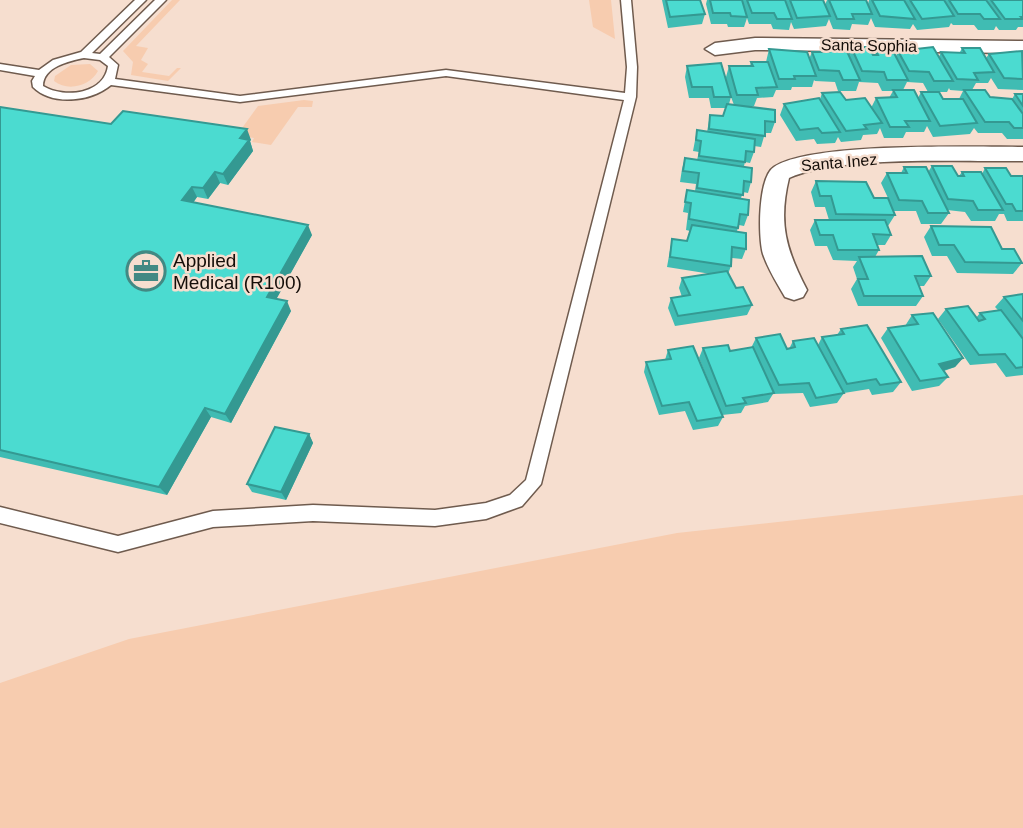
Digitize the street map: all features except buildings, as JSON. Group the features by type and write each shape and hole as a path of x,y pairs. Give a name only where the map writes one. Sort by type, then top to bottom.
{"street":[{"name":"Santa Sophia","path":"715,50 755,44 1023,47"},
{"name":"Santa Inez","path":"794,290 774,250 774,183 780,172 795,165 817,162 926,155 1023,154"}],"lane":[{"path":"84,55 141,0"},
{"path":"103,57 161,0"},
{"path":"0,515 118,544 213,519 313,513 436,518 486,511 516,501 533,484 630,97 632,67 626,0"},
{"path":"84,55 103,57 113,65 112,76 88,93 63,97 43,92 37,81 54,63 84,55"},
{"path":"0,67 41,74"},
{"path":"107,81 240,99 446,73 630,97"}],"shaded area":[{"path":"172,0 180,0 136,46 148,48 141,60 148,64 142,72 169,76 177,68 181,68 168,81 131,75 133,62 123,51"},
{"path":"589,0 611,0 615,39 593,27"},
{"path":"90,64 98,71 84,84 72,87 54,81 55,76 71,65"},
{"path":"313,101 312,107 298,107 271,145 252,142 254,138 237,135 258,106"},
{"path":"1023,495 1023,828 0,828 0,683 129,639 677,533"}],"place":[{"name":"Applied Medical (R100)","path":"146,271"}]}
